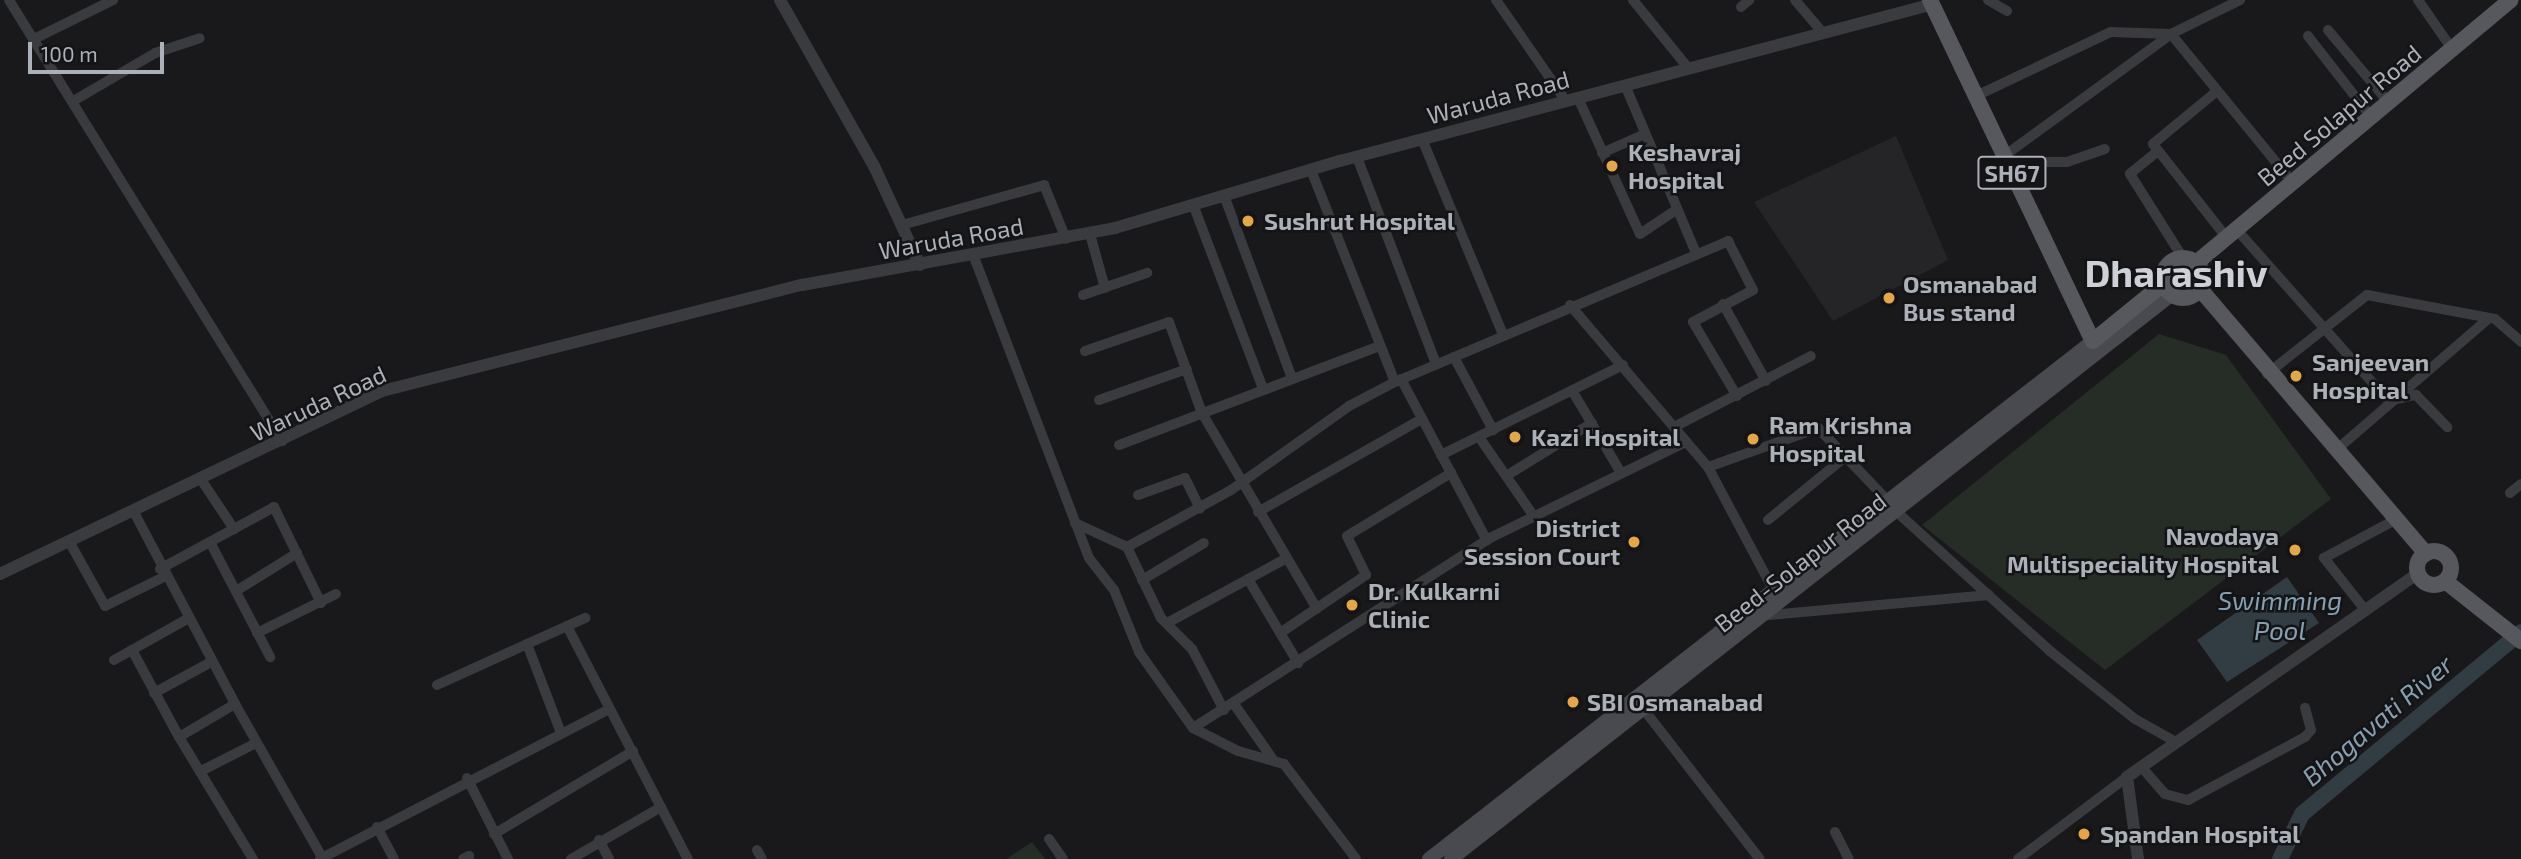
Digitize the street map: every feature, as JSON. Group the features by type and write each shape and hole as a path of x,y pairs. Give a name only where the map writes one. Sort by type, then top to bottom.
{"main road":[{"name":"Beed Solapur Road","path":"2167,289 2166,266 2190,260 2232,234 2511,0"},
{"name":"SH67","path":"1931,2 2093,341"},
{"path":"2190,260 2197,292 2393,521 2422,566 2430,584 2445,581 2451,572 2446,556 2422,566"},
{"path":"2093,341 2167,289 2197,292 2393,521"},
{"name":"Beed-Solapur Road","path":"1429,859 1775,593 1894,508 2167,289"},
{"name":"Beed-Solapur Road","path":"1451,859 1769,615 2093,341"},
{"path":"2445,581 2521,641"}],"street":[{"path":"9,0 36,37 282,441"},
{"path":"36,37 113,0"},
{"path":"780,0 902,225 920,265"},
{"path":"1496,0 1572,99 1602,153 1640,234 1676,211"},
{"path":"1633,0 1689,69"},
{"path":"1795,0 1823,33"},
{"path":"1988,0 2007,11"},
{"path":"2004,156 2171,34 2240,0"},
{"path":"2418,0 2452,50"},
{"name":"Waruda Road","path":"0,574 135,514 382,391 802,285 974,257 1090,234 1225,198 1357,156 1931,2"},
{"path":"2328,30 2389,103"},
{"path":"1976,96 2110,32 2171,34 2293,183"},
{"path":"2308,36 2371,117"},
{"path":"75,100 155,53 200,38"},
{"path":"1625,85 1696,253"},
{"path":"2217,91 2153,144 2232,234 2389,401"},
{"path":"1602,153 1645,134"},
{"path":"1422,139 1503,335"},
{"path":"2012,174 2033,162 2067,162 2105,149"},
{"path":"2158,150 2130,174 2190,260"},
{"path":"1357,156 1436,364"},
{"path":"1311,170 1379,346 1422,419 1487,541"},
{"path":"902,225 1044,185 1066,239"},
{"path":"1225,198 1293,378"},
{"path":"1194,207 1263,389"},
{"path":"1090,234 1105,288"},
{"path":"1127,547 1200,509 1242,483 1349,406 1398,380 1570,305 1728,241 1754,290 1693,322 1737,396"},
{"path":"974,257 1089,558 1114,590 1139,652 1194,728 1284,764 1356,859"},
{"path":"1083,295 1147,273"},
{"path":"2267,374 2322,327 2376,295 2505,323 2521,342"},
{"path":"1723,304 1766,381"},
{"path":"1570,305 1707,467 1775,593"},
{"path":"2334,451 2389,401 2487,320"},
{"path":"1085,351 1169,322 1202,413 1317,609"},
{"path":"1119,445 1379,346"},
{"path":"1674,427 1811,356"},
{"path":"1454,357 1493,430"},
{"path":"1441,455 1623,365"},
{"path":"1099,400 1187,369"},
{"path":"1573,392 1621,473"},
{"path":"2389,401 2416,395 2447,427"},
{"path":"1258,512 1422,419"},
{"path":"1506,476 1592,423"},
{"path":"1707,467 1818,428 1894,508 1989,595 2135,719 2176,742"},
{"path":"1479,437 1533,515"},
{"path":"1194,728 1487,541 1533,515 1686,442"},
{"path":"1768,520 1845,457"},
{"path":"1280,633 1366,575 1347,536 1451,473"},
{"path":"1138,495 1185,478 1200,509"},
{"path":"202,481 234,529"},
{"path":"2511,493 2521,484"},
{"path":"69,543 105,606 210,542 274,507 321,603"},
{"path":"135,514 162,573 322,859 467,778 607,710"},
{"path":"2365,611 2324,558 2393,521"},
{"path":"1075,523 1127,547 1142,580 1169,622 1192,649 1224,710"},
{"path":"210,542 270,657"},
{"path":"1142,580 1204,543"},
{"path":"236,591 297,553"},
{"path":"1169,622 1286,559"},
{"path":"2018,859 2176,742 2365,611 2422,566"},
{"path":"2128,780 2145,771 2422,566"},
{"path":"1248,579 1298,663"},
{"path":"257,633 336,594"},
{"path":"1769,615 1989,595"},
{"path":"437,685 585,618"},
{"path":"114,660 187,619"},
{"path":"567,626 607,710 633,751 688,859"},
{"path":"527,644 561,733"},
{"path":"132,650 178,737 253,859"},
{"path":"154,693 211,662"},
{"path":"1234,704 1274,761"},
{"path":"178,737 234,705"},
{"path":"2145,771 2165,794 2188,800 2305,737 2311,730 2305,708"},
{"path":"1645,710 1760,859"},
{"path":"201,771 256,743"},
{"path":"494,834 633,751"},
{"path":"467,778 508,859"},
{"path":"2128,780 2138,859"},
{"path":"571,859 599,840 661,807"},
{"path":"377,827 394,859"},
{"path":"1835,832 1849,859"},
{"path":"1049,839 1063,859"},
{"path":"599,840 609,859"}],"shaded area":[{"path":"1896,136 1948,260 1833,321 1754,202"},
{"path":"2159,334 2226,355 2331,499 2105,670 1922,525"},
{"path":"1032,842 1045,859 1006,859"}],"water":[{"name":"Swimming Pool","path":"2287,577 2319,623 2227,682 2197,640"}],"waterway":[{"name":"Bhogavati River","path":"2280,859 2302,814 2521,632"}],"place":[{"name":"Keshavraj Hospital","path":"1612,166"},
{"name":"Sushrut Hospital","path":"1248,221"},
{"name":"Osmanabad Bus stand","path":"1889,298"},
{"name":"Sanjeevan Hospital","path":"2296,376"},
{"name":"Kazi Hospital","path":"1515,437"},
{"name":"Ram Krishna Hospital","path":"1753,439"},
{"name":"District Session Court","path":"1634,542"},
{"name":"Navodaya Multispeciality Hospital","path":"2295,550"},
{"name":"Dr. Kulkarni Clinic","path":"1352,605"},
{"name":"SBI Osmanabad","path":"1573,702"},
{"name":"Spandan Hospital","path":"2084,834"}],"district":[{"name":"Dharashiv","path":"2176,273"}]}
